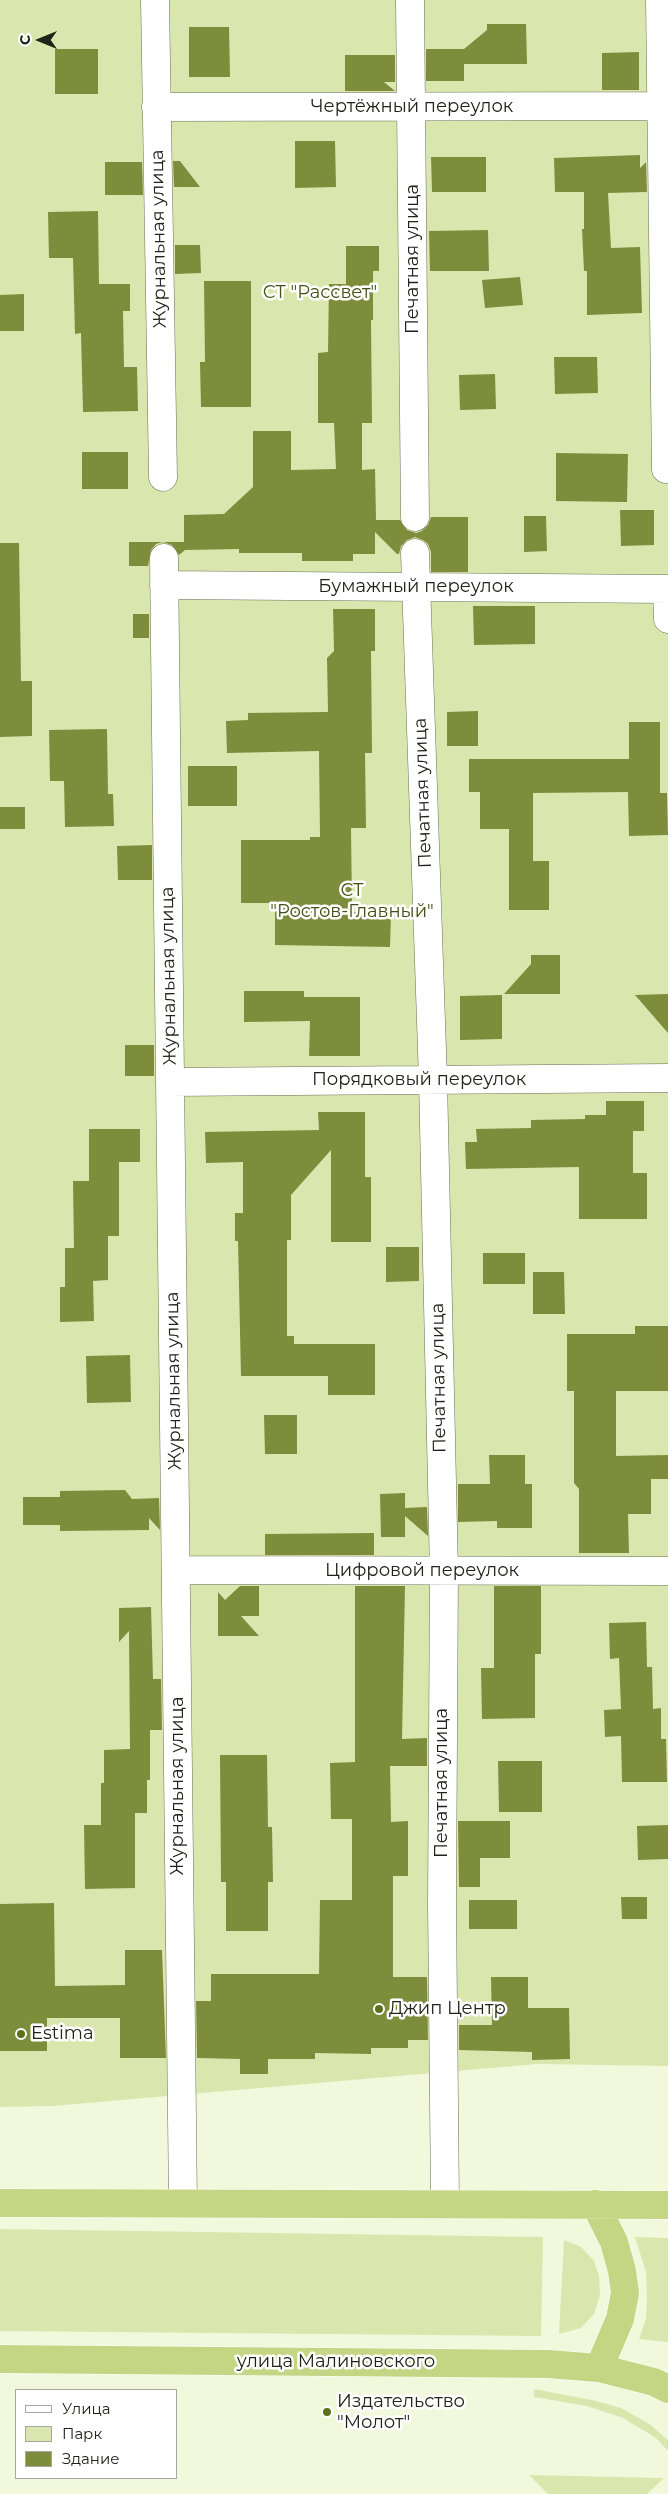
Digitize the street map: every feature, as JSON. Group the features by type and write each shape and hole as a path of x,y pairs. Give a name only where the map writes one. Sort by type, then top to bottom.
{"highway":[{"path":"0,2203 668,2205"},
{"path":"595,2204 614,2242 622,2271 625,2293 620,2319 599,2368"},
{"name":"улица Малиновского","path":"0,2359 548,2364 599,2368 654,2382 668,2389"}],"street":[{"name":"Журнальная улица","path":"155,0 163,477"},
{"name":"Печатная улица","path":"410,0 415,517"},
{"path":"660,0 665,106 666,468"},
{"name":"Чертёжный переулок","path":"156,106 665,106"},
{"name":"Печатная улица","path":"415,554 433,1080 444,1572 442,1903 445,2203"},
{"name":"Журнальная улица","path":"164,558 183,2203"},
{"name":"Бумажный переулок","path":"164,585 668,589"},
{"path":"668,589 668,619"},
{"name":"Порядковый переулок","path":"171,1082 668,1078"},
{"name":"Цифровой переулок","path":"177,1570 668,1571"}],"green space":[{"name":"СТ \"Ростов-Главный\"","path":"0,0 665,0 668,231 668,2066 537,2064 52,2106 0,2107"},
{"path":"0,2229 543,2237 541,2336 0,2331"},
{"path":"635,2237 668,2238 668,2342 639,2339 646,2319 646,2272"},
{"path":"564,2240 581,2247 594,2261 599,2276 600,2295 594,2314 581,2328 559,2334"},
{"path":"534,2389 592,2400 621,2408 651,2425 668,2440 668,2451 656,2438 623,2418 587,2406 534,2397"},
{"path":"529,2475 664,2478 647,2494 548,2494"}],"building":[{"path":"487,24 526,24 527,64 464,64 464,81 426,81 426,49 464,49 487,30"},
{"path":"189,27 229,27 230,77 189,77"},
{"path":"55,49 98,49 98,94 55,94"},
{"path":"639,52 639,90 602,90 602,53"},
{"path":"345,55 395,55 395,82 384,82 395,91 345,91"},
{"path":"295,141 335,141 336,187 295,188"},
{"path":"640,155 640,168 646,162 647,192 608,193 611,248 640,247 642,313 587,315 587,271 584,271 582,229 584,229 584,192 555,192 554,158"},
{"path":"431,157 486,157 486,192 432,192"},
{"path":"173,161 180,161 200,187 174,187"},
{"path":"105,162 142,162 143,195 105,195"},
{"path":"98,211 99,284 130,284 130,311 123,311 124,367 137,367 138,411 83,412 81,333 75,334 73,258 49,258 48,212"},
{"path":"488,230 489,271 430,271 429,231"},
{"path":"175,245 200,245 201,273 175,274"},
{"path":"346,246 379,246 379,271 373,271 373,320 371,320 372,423 362,423 362,470 375,469 376,520 400,520 407,530 416,533 422,531 428,525 431,517 468,517 468,572 431,572 431,552 428,544 423,540 415,537 407,540 401,546 399,554 397,554 375,532 375,554 353,554 353,561 302,561 302,553 239,553 239,549 185,550 179,555 172,545 163,542 184,542 184,515 224,514 253,487 253,431 291,431 291,470 336,469 334,423 318,423 318,353 328,352 329,284 346,284"},
{"path":"520,277 523,305 485,308 482,280"},
{"path":"204,281 251,281 251,407 201,407 200,362 205,362"},
{"path":"24,294 24,331 0,331 0,295"},
{"path":"554,357 597,357 598,393 555,394"},
{"path":"495,374 496,409 460,410 459,375"},
{"path":"82,452 128,452 128,489 82,489"},
{"path":"556,453 628,454 627,502 556,501"},
{"path":"620,510 654,510 654,545 621,546"},
{"path":"524,516 546,516 547,551 524,552"},
{"path":"129,542 163,542 156,544 151,550 148,566 129,566"},
{"path":"0,543 19,543 21,681 32,681 32,736 0,737"},
{"path":"473,606 535,606 535,644 474,645"},
{"path":"333,609 375,609 375,651 371,651 372,753 365,753 366,828 351,828 352,912 391,912 390,947 275,945 275,903 241,903 241,840 310,840 310,837 320,837 319,751 227,753 226,721 248,720 248,713 328,712 327,658 334,651"},
{"path":"133,614 149,614 149,638 133,638"},
{"path":"478,711 478,746 447,746 447,712"},
{"path":"629,722 660,722 660,793 667,793 668,835 629,836 628,792 533,793 533,861 549,861 549,910 509,910 509,829 480,829 480,792 469,792 469,759 629,759"},
{"path":"107,729 108,794 113,794 114,826 65,827 64,781 50,781 49,730"},
{"path":"188,766 237,766 237,806 188,806"},
{"path":"0,807 25,807 25,829 0,829"},
{"path":"152,845 152,880 118,880 117,846"},
{"path":"531,955 560,955 560,994 504,994 531,964"},
{"path":"244,991 304,991 304,997 360,997 360,1056 309,1056 310,1021 244,1022"},
{"path":"668,994 668,1033 635,995"},
{"path":"502,995 502,1039 460,1040 460,996"},
{"path":"125,1045 154,1045 154,1076 125,1076"},
{"path":"606,1101 644,1101 644,1131 633,1131 633,1173 647,1173 647,1219 579,1219 579,1167 466,1169 465,1142 477,1142 476,1129 531,1128 531,1120 585,1119 585,1115 606,1115"},
{"path":"318,1112 365,1112 365,1177 371,1177 371,1242 331,1242 331,1150 291,1195 291,1240 287,1240 287,1336 294,1336 294,1344 375,1344 375,1395 328,1395 328,1376 241,1376 238,1241 235,1241 235,1213 243,1213 243,1162 206,1163 205,1132 319,1130"},
{"path":"89,1129 140,1129 140,1162 119,1162 119,1236 108,1236 108,1280 93,1281 94,1321 60,1322 60,1287 65,1287 65,1248 74,1248 73,1181 89,1181"},
{"path":"386,1247 419,1247 419,1281 386,1282"},
{"path":"483,1253 525,1253 525,1284 483,1284"},
{"path":"533,1272 564,1272 565,1314 533,1314"},
{"path":"635,1326 668,1326 668,1391 616,1391 616,1456 668,1455 668,1479 651,1479 651,1514 628,1514 629,1553 579,1553 579,1489 574,1483 574,1391 567,1391 567,1334 635,1334"},
{"path":"130,1355 131,1402 87,1403 86,1356"},
{"path":"264,1415 297,1415 297,1454 265,1454"},
{"path":"489,1455 525,1455 525,1484 532,1484 532,1528 497,1528 497,1521 458,1522 458,1484 490,1484"},
{"path":"125,1490 132,1499 159,1498 160,1530 149,1518 149,1530 60,1531 60,1525 23,1525 23,1497 60,1497 60,1491"},
{"path":"405,1493 405,1508 427,1507 428,1536 405,1516 405,1537 381,1537 380,1494"},
{"path":"374,1533 374,1555 265,1555 265,1534"},
{"path":"240,1586 259,1586 259,1616 241,1616 259,1636 218,1636 218,1592 225,1600"},
{"path":"355,1586 405,1586 402,1739 427,1738 427,1766 390,1766 391,1822 408,1821 408,1876 393,1876 393,1977 427,1977 428,2040 408,2040 408,2048 371,2048 371,2054 315,2053 315,2059 268,2059 268,2074 240,2074 240,2059 197,2058 196,2001 211,2001 211,1974 319,1974 320,1900 352,1900 352,1819 331,1819 330,1763 355,1762"},
{"path":"494,1586 541,1586 541,1654 535,1654 535,1718 482,1719 481,1668 494,1668"},
{"path":"151,1607 153,1679 161,1679 162,1730 150,1730 150,1780 147,1780 147,1813 135,1813 135,1888 85,1889 84,1825 101,1825 101,1783 104,1783 104,1750 130,1749 129,1631 119,1642 119,1608"},
{"path":"646,1622 647,1667 652,1667 653,1709 661,1708 661,1739 666,1739 667,1782 622,1782 621,1736 605,1737 604,1710 621,1709 619,1658 610,1659 609,1623"},
{"path":"220,1755 267,1755 268,1827 272,1827 273,1882 268,1882 268,1931 226,1931 226,1882 221,1882"},
{"path":"498,1761 542,1761 542,1812 499,1812"},
{"path":"458,1821 510,1821 510,1858 480,1858 480,1887 459,1887"},
{"path":"668,1825 668,1859 638,1860 637,1826"},
{"path":"621,1897 647,1897 647,1919 622,1919"},
{"path":"469,1900 517,1900 517,1929 469,1929"},
{"path":"54,1903 55,1986 125,1985 125,1950 162,1950 166,2058 120,2058 120,2018 47,2018 47,2051 0,2051 0,1904"},
{"path":"491,1977 528,1977 528,2008 569,2008 570,2059 532,2060 532,2052 459,2050 459,2025 492,2025"}],"place":[{"name":"Джип Центр","path":"379,2009"},
{"name":"Estima","path":"21,2034"},
{"name":"Издательство \"Молот\"","path":"327,2412"}],"park label":[{"name":"СТ \"Рассвет\"","path":"320,293"}]}
